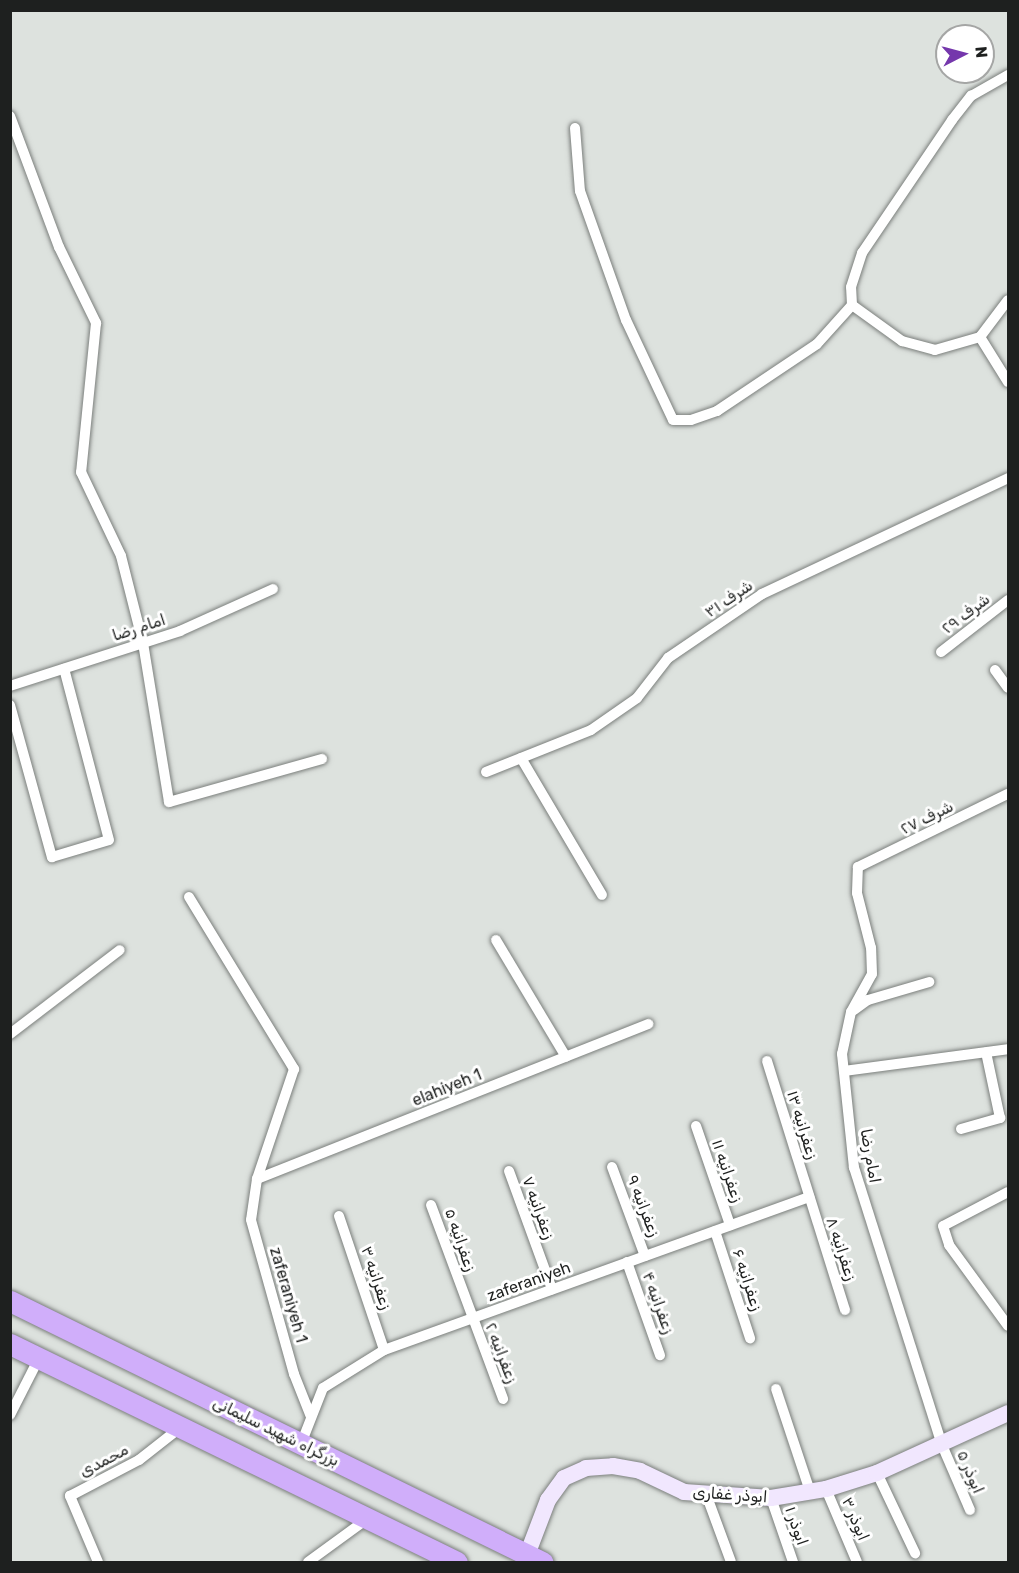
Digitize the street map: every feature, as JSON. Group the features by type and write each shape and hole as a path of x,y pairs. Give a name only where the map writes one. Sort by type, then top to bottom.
{"highway":[{"name":"بزرگراه شهید سلیمانی","path":"10,1301 534,1559"},
{"path":"10,1344 457,1563"}],"main road":[{"name":"ابوذر غفاری","path":"534,1559 548,1500 564,1478 586,1468 613,1466 640,1471 684,1492 771,1498 818,1490 877,1473 1008,1413"}],"street":[{"path":"575,128 580,191 626,320 673,420 691,420 717,411 758,387 818,344 852,305 851,287 861,253 971,96 1008,75"},
{"path":"10,116 59,248 96,322 81,472 121,556 143,643 169,802 322,759"},
{"path":"852,305 902,341 935,350 980,337 1008,300"},
{"path":"980,337 1008,382"},
{"name":"شرف ۳۱","path":"486,772 591,729 638,698 668,658 762,594 1008,478"},
{"name":"امام رضا","path":"10,686 143,643 273,589"},
{"name":"شرف ۲۹","path":"941,652 1008,600"},
{"path":"10,705 52,857 109,840 64,669"},
{"path":"995,670 1008,688"},
{"path":"521,758 602,895"},
{"name":"شرف ۲۷","path":"858,867 1008,794"},
{"name":"امام رضا","path":"858,867 856,893 871,948 872,974 851,1012 842,1054 854,1168 942,1445"},
{"name":"zaferaniyeh 1","path":"189,897 294,1069 256,1179 251,1220 294,1374 311,1417"},
{"path":"496,940 566,1057"},
{"path":"10,1034 120,950"},
{"path":"851,1012 868,1000 929,981"},
{"name":"elahiyeh 1","path":"256,1179 648,1024"},
{"path":"844,1071 1008,1049"},
{"path":"961,1129 1000,1118 986,1052"},
{"name":"زعفرانیه ۱۳","path":"767,1061 809,1197"},
{"name":"زعفرانیه ۱۱","path":"696,1126 730,1225"},
{"name":"زعفرانیه ۹","path":"612,1167 645,1256"},
{"name":"زعفرانیه ۷","path":"509,1171 552,1289"},
{"path":"1008,1192 943,1226 949,1245 1008,1326"},
{"name":"zaferaniyeh","path":"301,1444 323,1388 384,1350 809,1197"},
{"name":"زعفرانیه ۸","path":"809,1197 845,1310"},
{"name":"زعفرانیه ۵","path":"432,1204 471,1318"},
{"name":"زعفرانیه ۳","path":"339,1216 384,1350"},
{"name":"زعفرانیه ۶","path":"715,1231 750,1338"},
{"name":"زعفرانیه ۴","path":"627,1262 660,1355"},
{"name":"زعفرانیه ۲","path":"471,1318 503,1399"},
{"path":"10,1415 39,1358"},
{"name":"ابوذر ۳","path":"776,1389 818,1490 857,1562"},
{"name":"محمدی","path":"98,1563 70,1496 139,1460 181,1427"},
{"name":"ابوذر ۵","path":"942,1445 970,1510"},
{"path":"877,1473 915,1553"},
{"path":"706,1494 732,1563"},
{"name":"ابوذر ۱","path":"771,1498 793,1563"},
{"path":"308,1563 367,1519"}]}
